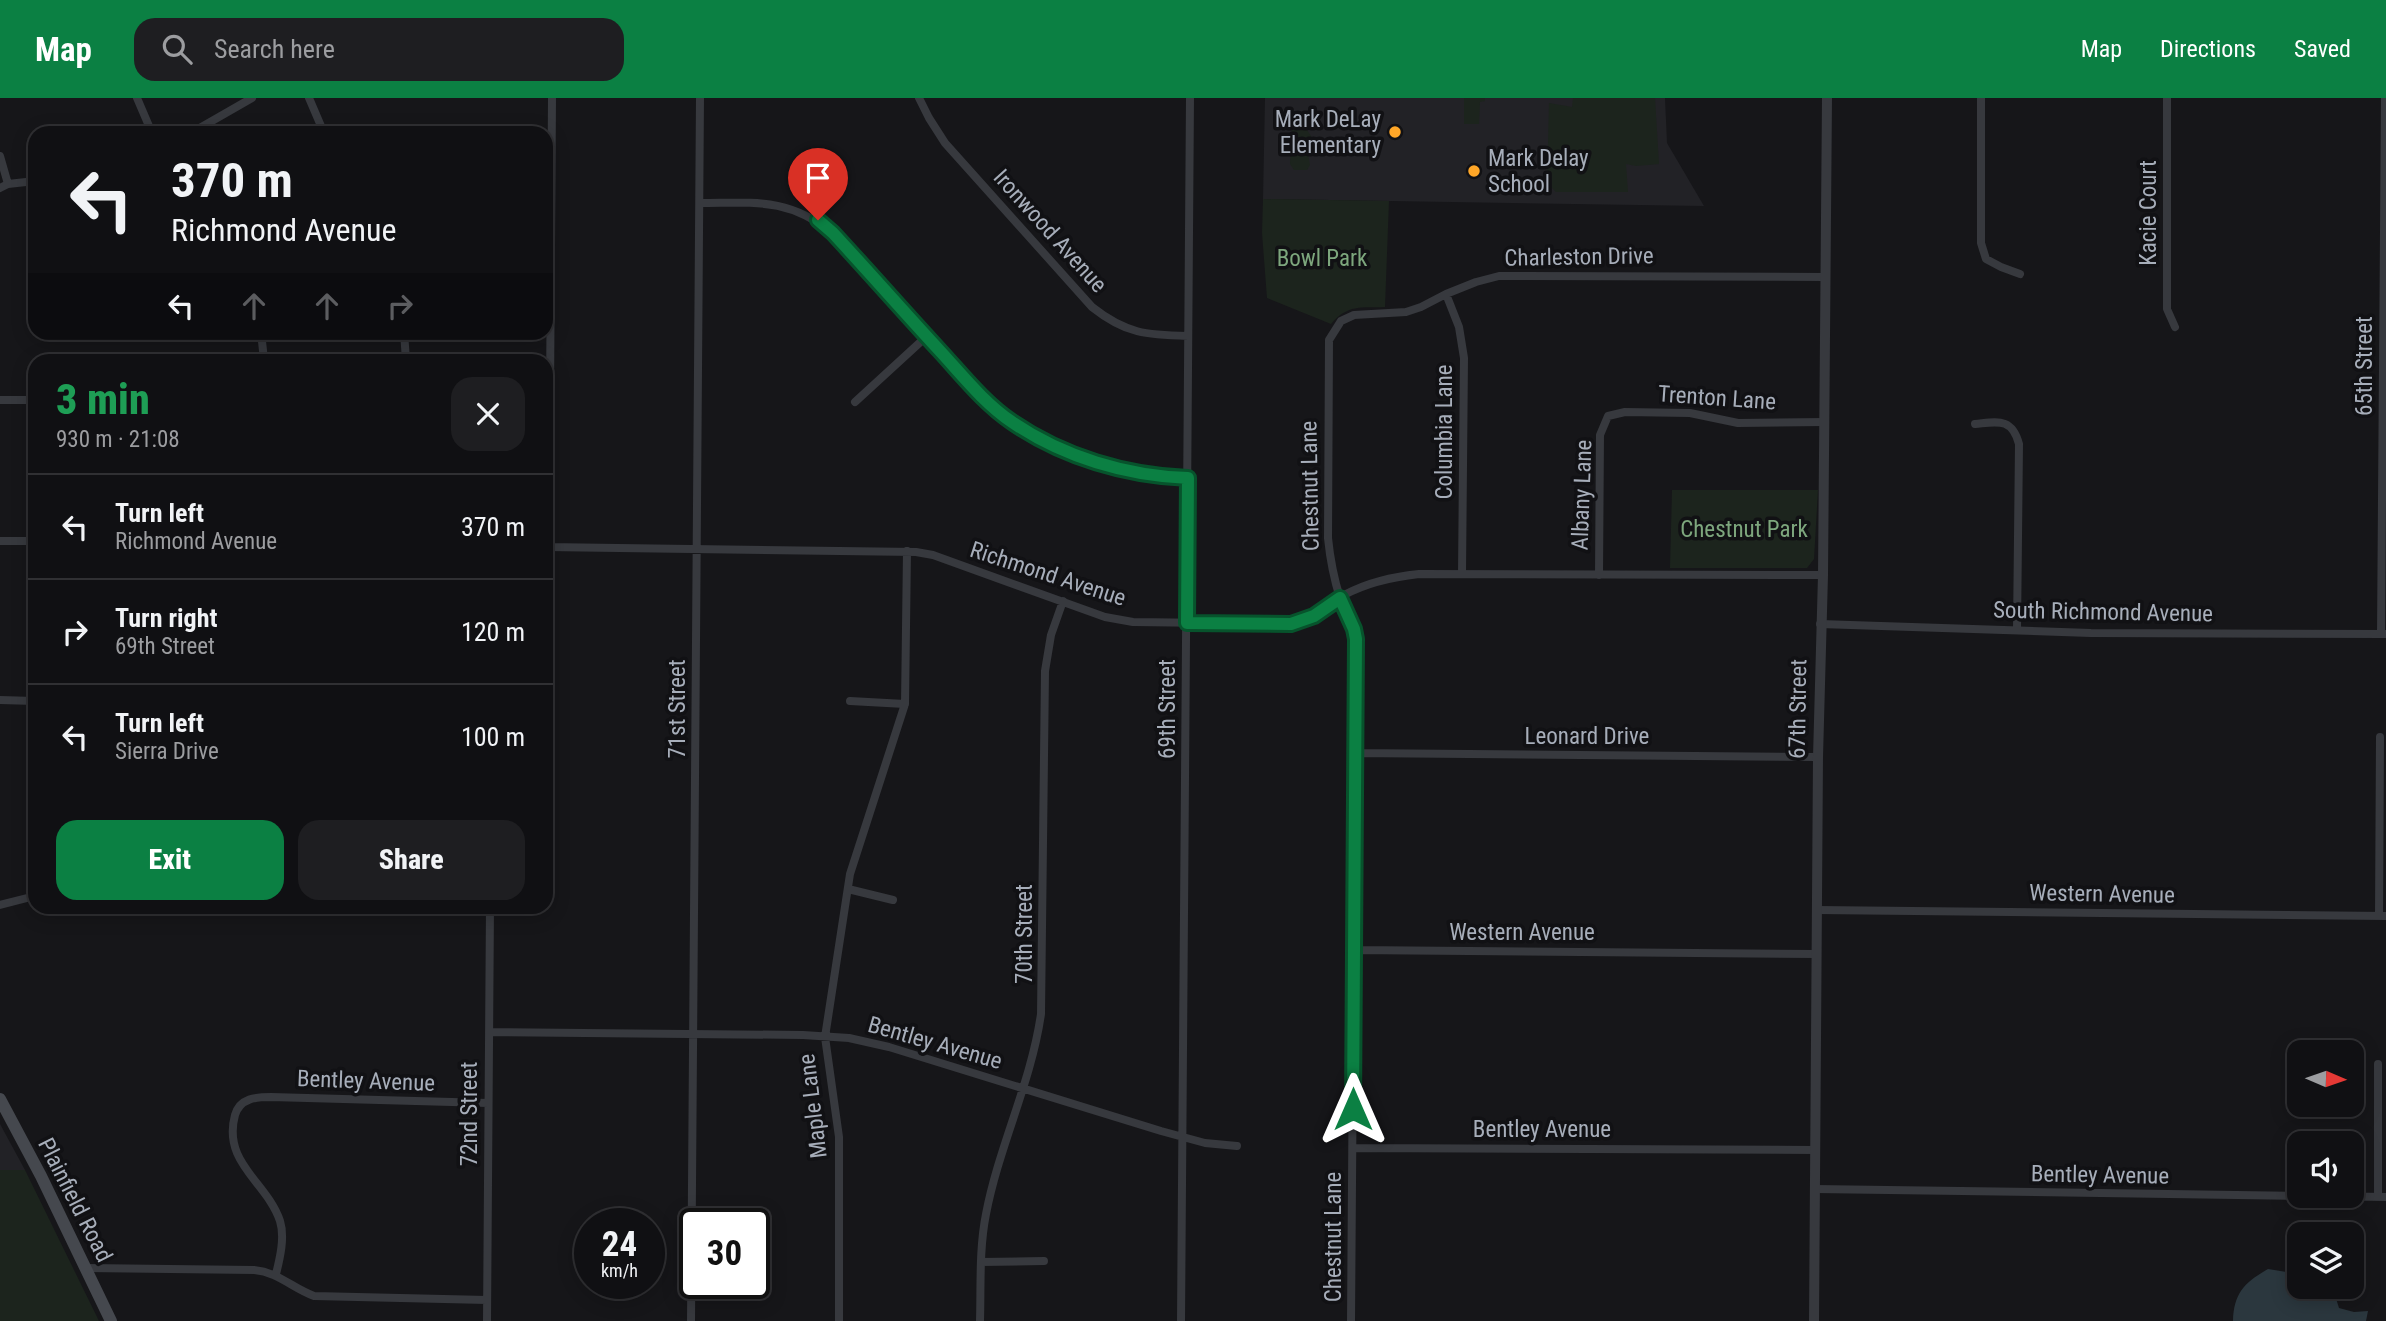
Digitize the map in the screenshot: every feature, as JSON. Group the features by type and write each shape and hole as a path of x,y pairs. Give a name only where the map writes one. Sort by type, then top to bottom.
{"main road":[{"name":"Plainfield Road","path":"0,1099 111,1321"}],"street":[{"path":"137,98 149,126"},
{"path":"203,126 252,98"},
{"path":"309,98 321,126"},
{"path":"552,98 552,126"},
{"name":"71st Street","path":"691,1321 700,98"},
{"name":"Ironwood Avenue","path":"919,98 945,143 1092,307 1115,324 1133,332 1188,336"},
{"name":"69th Street","path":"1181,1321 1190,98"},
{"name":"67th Street","path":"1814,1321 1827,98"},
{"path":"1982,98 1981,243 1986,259 2020,274"},
{"name":"Kacie Court","path":"2167,98 2167,309 2175,327"},
{"name":"65th Street","path":"2383,634 2385,98"},
{"path":"0,156 4,186 28,182"},
{"path":"700,203 767,203 807,214 833,233 993,407 1039,438 1126,471 1149,476 1188,478"},
{"name":"Charleston Drive","path":"1340,321 1359,314 1406,312 1487,278 1513,275 1826,276"},
{"name":"Columbia Lane","path":"1446,294 1458,327 1464,358 1462,574"},
{"name":"Chestnut Lane","path":"1340,321 1328,346 1327,527 1331,565 1356,639 1352,1321"},
{"path":"855,402 927,337"},
{"path":"0,400 28,400"},
{"name":"Trenton Lane","path":"1608,416 1625,412 1690,413 1738,422 1824,422"},
{"name":"Albany Lane","path":"1599,575 1600,435 1608,416"},
{"path":"1975,424 2007,424 2016,432 2019,444 2017,630"},
{"path":"0,541 28,541"},
{"name":"Richmond Avenue","path":"553,547 906,551 933,555 1114,619 1133,622 1291,624 1314,616 1362,586 1398,576 1823,575"},
{"name":"Maple Lane","path":"839,1321 839,1137 825,1037 850,874 905,704 906,551"},
{"name":"70th Street","path":"980,1321 981,1262 988,1206 1035,1051 1042,996 1046,660 1051,635 1063,601"},
{"name":"South Richmond Avenue","path":"1820,624 2091,633 2383,634"},
{"path":"0,700 28,701"},
{"path":"850,701 905,704"},
{"path":"2380,737 2383,916"},
{"name":"Leonard Drive","path":"1355,753 1818,757"},
{"path":"848,888 892,900"},
{"path":"0,905 28,898"},
{"name":"Western Avenue","path":"1817,911 2383,916"},
{"name":"72nd Street","path":"487,1321 490,914"},
{"name":"Western Avenue","path":"1354,950 1816,954"},
{"name":"Bentley Avenue","path":"489,1032 849,1038 889,1047 1183,1137 1205,1143 1237,1146"},
{"path":"2378,1064 2382,1197"},
{"name":"Bentley Avenue","path":"276,1274 281,1245 281,1222 243,1167 236,1150 234,1121 237,1109 244,1101 255,1097 271,1097 488,1103"},
{"name":"Bentley Avenue","path":"1353,1147 1815,1150"},
{"name":"Bentley Avenue","path":"1815,1189 2382,1197"},
{"path":"981,1262 1044,1261"},
{"path":"86,1268 254,1270 276,1274 300,1291 314,1296 487,1300"}],"shaded area":[{"name":"Mark Delay School","path":"1265,98 1665,98 1667,143 1704,206 1263,199"},
{"path":"0,1124 25,1170 0,1170"},
{"path":"2268,1269 2287,1272 2287,1299 2336,1299 2339,1308 2354,1312 2368,1311 2366,1321 2233,1321 2238,1296 2253,1279"}],"green space":[{"path":"1464,98 1485,98 1485,101 1480,102 1479,124 1464,124"},
{"path":"1573,98 1655,98 1659,164 1626,164 1628,192 1556,192 1547,183 1549,103 1572,107"},
{"path":"1292,125 1307,130 1311,136 1307,148 1310,165 1307,170 1294,170 1290,164"},
{"name":"Bowl Park","path":"1263,199 1389,201 1385,307 1349,310 1331,324 1267,298 1262,233"},
{"name":"Chestnut Park","path":"1672,490 1818,490 1814,559 1807,568 1670,568"},
{"path":"0,1170 25,1170 99,1321 0,1321"}],"place":[{"name":"Mark DeLay Elementary","path":"1395,132"},
{"name":"Mark Delay School","path":"1474,171"}],"route":[{"path":"818,220 833,233 979,394 1013,423 1055,446 1126,471 1149,476 1188,478 1187,623 1291,624 1314,616 1340,598 1356,639 1353,1109"}]}
